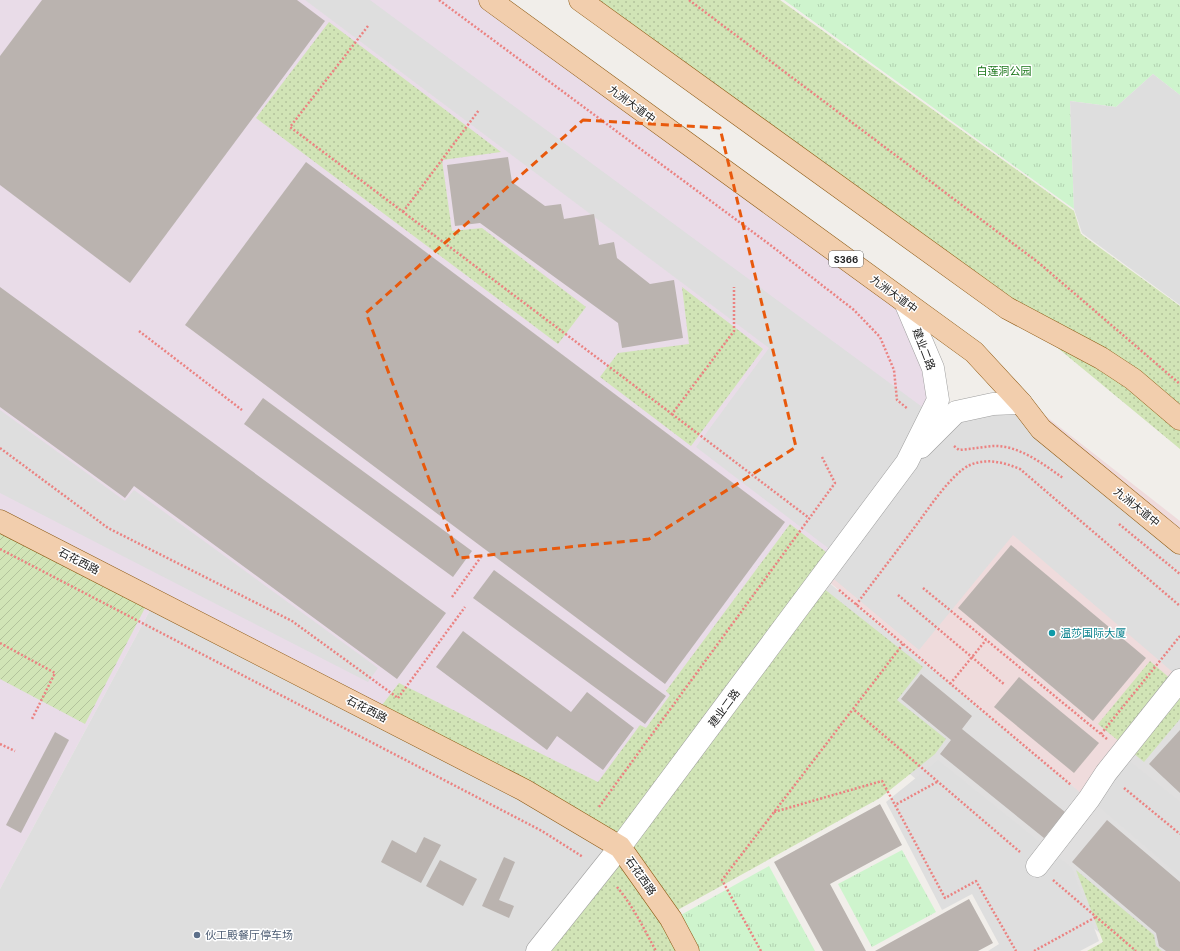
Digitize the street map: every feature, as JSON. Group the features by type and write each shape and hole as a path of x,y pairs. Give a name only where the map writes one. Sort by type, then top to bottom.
{"main road":[{"name":"九洲大道中","path":"490,0 974,352 1021,403 1041,428 1180,543"},
{"path":"580,0 1007,308 1101,358 1133,379 1180,419"},
{"name":"石花西路","path":"0,521 524,790 620,847 671,919 688,951"}],"street":[{"name":"建业二路","path":"537,951 620,847 931,428 938,400 933,368 905,302"},
{"name":"建业二路","path":"931,428 956,412 993,404 1021,403"},
{"path":"1037,866 1106,773 1180,680"}],"path":[{"path":"439,0 769,244 854,310 880,337 894,370 897,400 959,450 994,446 1013,448 1034,458 1068,482"},
{"path":"689,0 1039,263 1180,384"},
{"path":"368,26 290,127 809,518"},
{"path":"403,212 479,110"},
{"path":"672,414 734,331 734,287"},
{"path":"139,331 242,410"},
{"path":"0,448 108,528 292,620 404,703"},
{"path":"604,811 599,807 835,483 822,457"},
{"path":"856,605 942,492 956,476 968,466 982,462 997,462 1020,469 1180,606"},
{"path":"1115,521 1180,574"},
{"path":"0,548 542,831 602,870 623,894 656,951"},
{"path":"452,597 481,557"},
{"path":"822,576 1088,799"},
{"path":"923,588 1123,752"},
{"path":"898,595 1006,685"},
{"path":"398,698 465,607"},
{"path":"1101,734 1180,636"},
{"path":"950,684 986,640"},
{"path":"0,643 56,673 32,719"},
{"path":"761,951 722,880 904,644"},
{"path":"853,709 1136,951"},
{"path":"0,744 14,751"},
{"path":"1106,773 1180,834"},
{"path":"774,812 882,781 945,898 976,880 1016,951"},
{"path":"895,805 937,782"},
{"path":"1034,951 1096,916"}],"highlighted area":[{"path":"583,120 720,128 796,447 649,539 459,558 366,313"}],"shaded area":[{"path":"0,0 493,0 905,303 938,400 620,846 0,520"},
{"path":"305,0 370,0 925,409 903,454 832,551 696,447 769,348"},
{"path":"1153,74 1180,95 1180,305 1082,233 1074,209 1070,101 1116,107"},
{"name":"温莎国际大厦","path":"1029,403 1180,521 1180,679 1088,799 822,576"},
{"path":"0,410 125,501 134,490 378,668 368,682 0,493"},
{"path":"1029,410 1180,529 1180,670 1176,675 1013,535 919,650 829,575 909,466 958,418"},
{"path":"0,521 155,601 0,889"},
{"path":"821,576 1089,799 1180,682 1180,951 1121,951 904,769 772,643"},
{"path":"155,601 619,847 536,951 0,951 0,889"},
{"path":"938,760 1072,868 1099,941 1080,951 988,951 999,944 972,894 942,910 886,802"},
{"path":"1128,760 1180,802 1180,876 1095,803"}],"green space":[{"path":"581,0 780,0 1074,211 1081,234 1180,306 1180,449 1008,307"},
{"name":"白莲洞公园","path":"784,0 1180,0 1180,95 1153,74 1116,107 1070,101 1074,209"},
{"path":"329,22 501,152 442,160 452,231 482,228 586,307 558,344 256,118"},
{"path":"682,287 763,349 691,446 600,377 618,353 689,344"},
{"path":"790,524 830,555 618,840 379,709 399,683 598,782 640,725 646,728 670,695 666,691"},
{"path":"0,527 147,604 85,724 0,679"},
{"path":"823,588 923,667 897,700 946,739 935,754 880,798 674,912 627,847"},
{"path":"1150,661 1180,687 1180,719 1144,762 1098,724"},
{"path":"620,847 687,951 538,951"},
{"path":"902,850 936,912 872,947 838,884"},
{"path":"769,866 815,951 699,951 679,916"},
{"path":"1076,870 1154,935 1156,946 1162,951 1087,951 1103,942"}],"building":[{"path":"42,0 297,0 325,21 130,283 0,185 0,56"},
{"path":"508,157 512,182 545,206 561,204 564,219 594,214 599,245 614,242 617,258 650,284 674,280 683,338 622,348 618,323 480,223 455,226 447,165"},
{"path":"306,162 785,522 665,684 185,325"},
{"path":"0,287 446,613 397,679 134,486 125,498 0,407"},
{"path":"263,398 472,551 453,577 244,424"},
{"name":"温莎国际大厦","path":"1011,545 1146,658 1093,721 958,608"},
{"path":"494,570 666,696 645,724 473,598"},
{"path":"463,631 571,712 587,692 634,728 603,770 557,736 547,750 436,667"},
{"path":"921,674 972,716 962,729 1065,812 1044,838 940,754 951,740 901,699"},
{"path":"1019,677 1099,743 1074,773 994,707"},
{"path":"1180,730 1180,793 1149,764"},
{"path":"55,732 69,740 21,833 6,825"},
{"path":"880,804 902,845 830,884 866,951 823,951 774,862"},
{"path":"1107,820 1180,882 1180,951 1166,951 1159,946 1156,933 1072,862"},
{"path":"424,837 441,845 421,883 381,862 392,840 416,853"},
{"path":"504,857 515,862 499,900 514,906 509,918 482,906"},
{"path":"440,860 477,879 463,906 426,886"},
{"path":"969,899 993,943 978,951 875,951"}],"place":[{"name":"温莎国际大厦","path":"1052,633"},
{"name":"伙工殿餐厅停车场","path":"197,935"}]}
